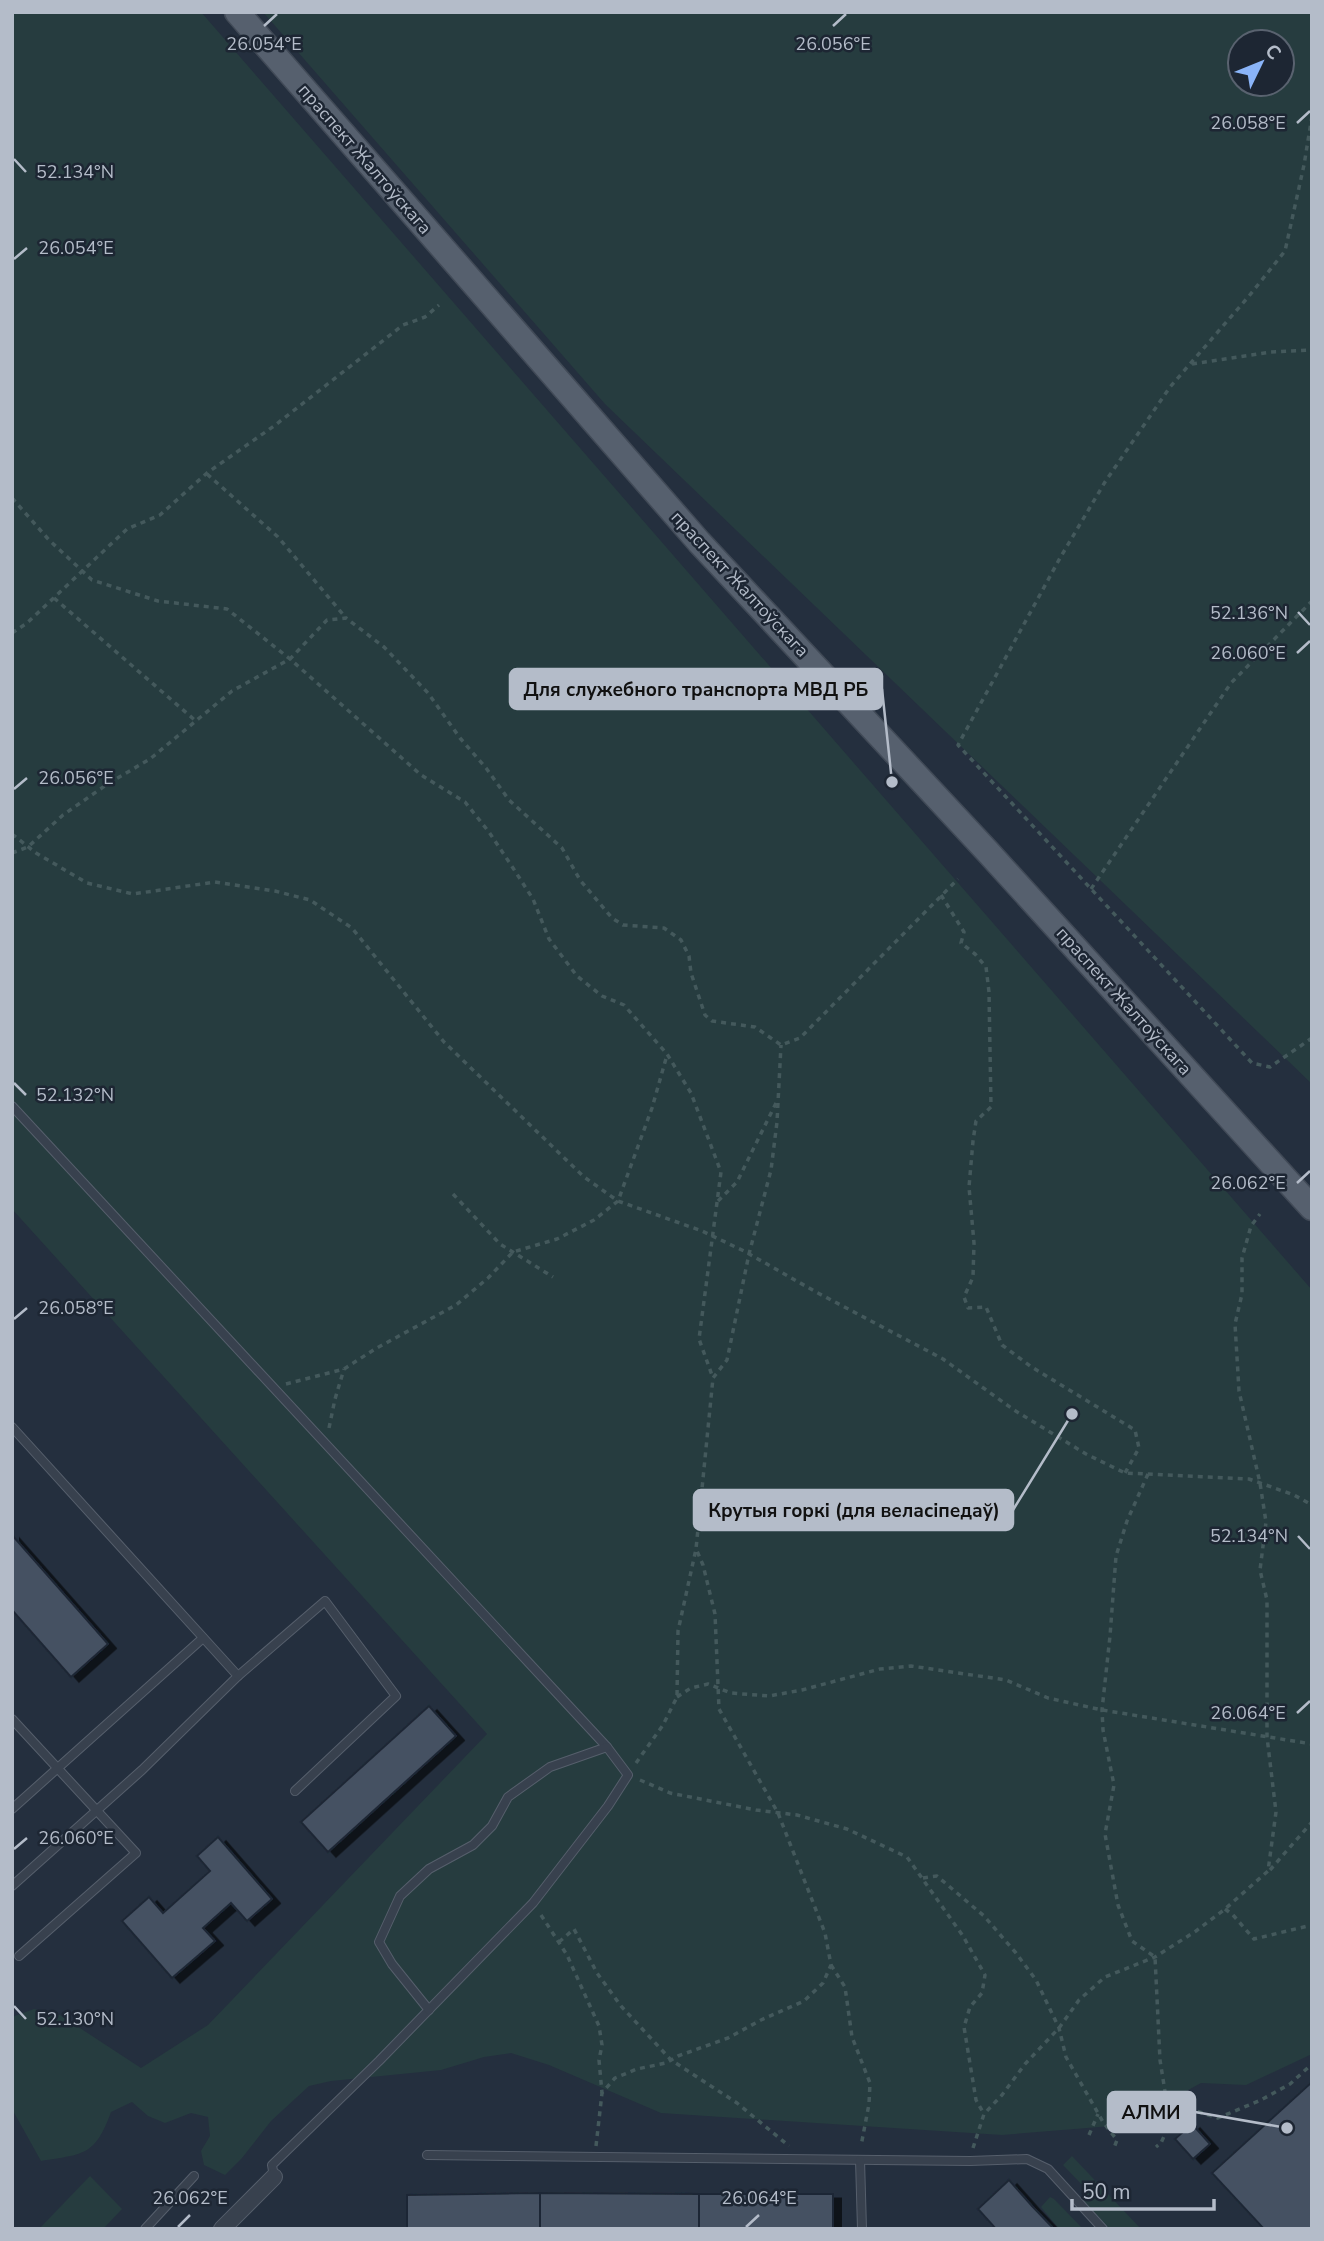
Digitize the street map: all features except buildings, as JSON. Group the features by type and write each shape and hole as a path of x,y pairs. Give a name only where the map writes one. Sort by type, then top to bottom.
{"main road":[{"name":"праспект Жалтоўскага","path":"237,12 699,542 987,851 1312,1208"}],"street":[{"path":"222,2229 274,2177"}],"lane":[{"path":"12,1106 607,1747 628,1775 608,1806 533,1903 272,2165 274,2177"},
{"path":"12,1427 238,1676"},
{"path":"12,1886 142,1770 238,1676 325,1601 396,1696 295,1791"},
{"path":"12,1809 203,1638"},
{"path":"12,1719 136,1853 19,1956"},
{"path":"429,2010 392,1964 379,1942 400,1896 429,1869 473,1844 492,1826 508,1797 518,1789 550,1767 607,1747"},
{"path":"427,2155 970,2161 1027,2159 1048,2169 1103,2229"},
{"path":"860,2160 862,2229"},
{"path":"145,2229 194,2176"}],"path":[{"path":"1312,116 1304,165 1284,251 1170,387 1105,482 1060,558 958,745 1252,1063 1270,1067 1312,1038"},
{"path":"12,633 27,623 127,529 160,515 207,474 274,426 403,325 425,317 439,305"},
{"path":"1190,365 1271,352 1312,350"},
{"path":"207,474 278,537 346,618 384,647 428,693 509,800 562,848 580,880 612,918 623,925 664,928 681,940 689,956 691,973 705,1014 712,1020 755,1027 781,1045"},
{"path":"12,498 50,540 92,580 158,601 227,609 290,659 421,775 466,802 533,899 550,939 577,976 602,996 624,1005 667,1054 691,1093 721,1172 699,1339 713,1378 696,1549 678,1631 677,1697 663,1725 628,1775 670,1793 797,1815 847,1829 908,1857 963,1936 985,1975 982,1993 970,2007 964,2027 976,2100 984,2114"},
{"path":"54,598 197,722"},
{"path":"1091,889 1231,683 1312,601"},
{"path":"12,853 28,847 64,815 109,783 150,759 232,691 290,659 327,620 346,618"},
{"path":"12,834 28,847 87,883 133,894 215,882 275,891 310,900 352,928 444,1042 584,1177 618,1200 712,1236 749,1254 943,1359 1014,1410 1086,1454 1125,1473 1249,1479 1294,1495 1312,1505"},
{"path":"781,1045 800,1038 958,879"},
{"path":"941,895 964,932 961,943 986,967 989,992 991,1107 976,1121 973,1140 970,1187 974,1242 973,1277 964,1297 968,1308 986,1307 1002,1345 1030,1366 1135,1430 1139,1448 1125,1473"},
{"path":"713,1378 727,1360 749,1254 771,1170 781,1045"},
{"path":"274,1387 344,1369 375,1349 456,1306 513,1252 557,1238 594,1220 618,1200 652,1108 667,1054"},
{"path":"717,1202 737,1182 778,1099"},
{"path":"453,1194 500,1244 553,1277"},
{"path":"1260,1214 1251,1226 1242,1258 1242,1294 1235,1324 1239,1391 1266,1522 1260,1570 1267,1600 1267,1737 1276,1812 1268,1871"},
{"path":"326,1443 344,1369"},
{"path":"1149,1474 1127,1521 1116,1556 1102,1710 1103,1730 1114,1785 1105,1834 1118,1905 1132,1941 1155,1957"},
{"path":"696,1549 703,1565 715,1614 719,1709 778,1813 825,1933 831,1965 845,1987 852,2038 870,2083 860,2160"},
{"path":"677,1697 691,1688 708,1684 730,1693 769,1696 880,1669 911,1666 1006,1681 1048,1699 1102,1710 1312,1744"},
{"path":"970,2161 984,2114 1059,2028 1079,2000 1105,1977 1155,1957 1225,1909 1268,1871 1312,1822"},
{"path":"923,1878 937,1876 984,1916 1036,1980 1059,2028 1066,2057 1098,2114 1117,2140 1114,2148"},
{"path":"533,1903 579,1978 599,2026 602,2045 599,2060 601,2093 594,2157"},
{"path":"1225,1909 1254,1939 1312,1925"},
{"path":"559,1942 574,1929 597,1973 621,2006 671,2060 737,2104 786,2142 801,2159"},
{"path":"1155,1957 1160,2060 1170,2123 1161,2143 1156,2147"},
{"path":"601,2093 615,2078 637,2069 666,2063 728,2038 804,2001 822,1983 831,1965"},
{"path":"1168,2113 1193,2110 1218,2118 1290,2084 1312,2064"},
{"path":"1090,2135 1098,2114"}],"green space":[{"path":"12,12 201,12 1312,1290 1312,2054 1246,2085 1201,2083 1124,2125 1002,2135 661,2113 549,2065 511,2053 484,2057 441,2070 331,2081 309,2086 271,2121 225,2175 204,2165 201,2151 210,2136 208,2117 191,2113 165,2123 148,2116 132,2102 111,2112 99,2137 86,2150 68,2157 41,2161 12,2109 12,2017 34,2009 60,2015 141,2068 208,2025 487,1734 12,1209"},
{"path":"263,12 1312,12 1312,1084 605,404"},
{"path":"1072,2156 1141,2229 1110,2229 1081,2198 1088,2191 1063,2165"},
{"path":"90,2176 122,2209 103,2229 39,2229"},
{"path":"1050,2197 1083,2229 1059,2229 1041,2207"}],"place":[{"name":"Для служебного транспорта МВД РБ","path":"892,782"},
{"name":"Крутыя горкі (для веласіпедаў)","path":"1072,1414"},
{"name":"АЛМИ","path":"1287,2128"}]}
